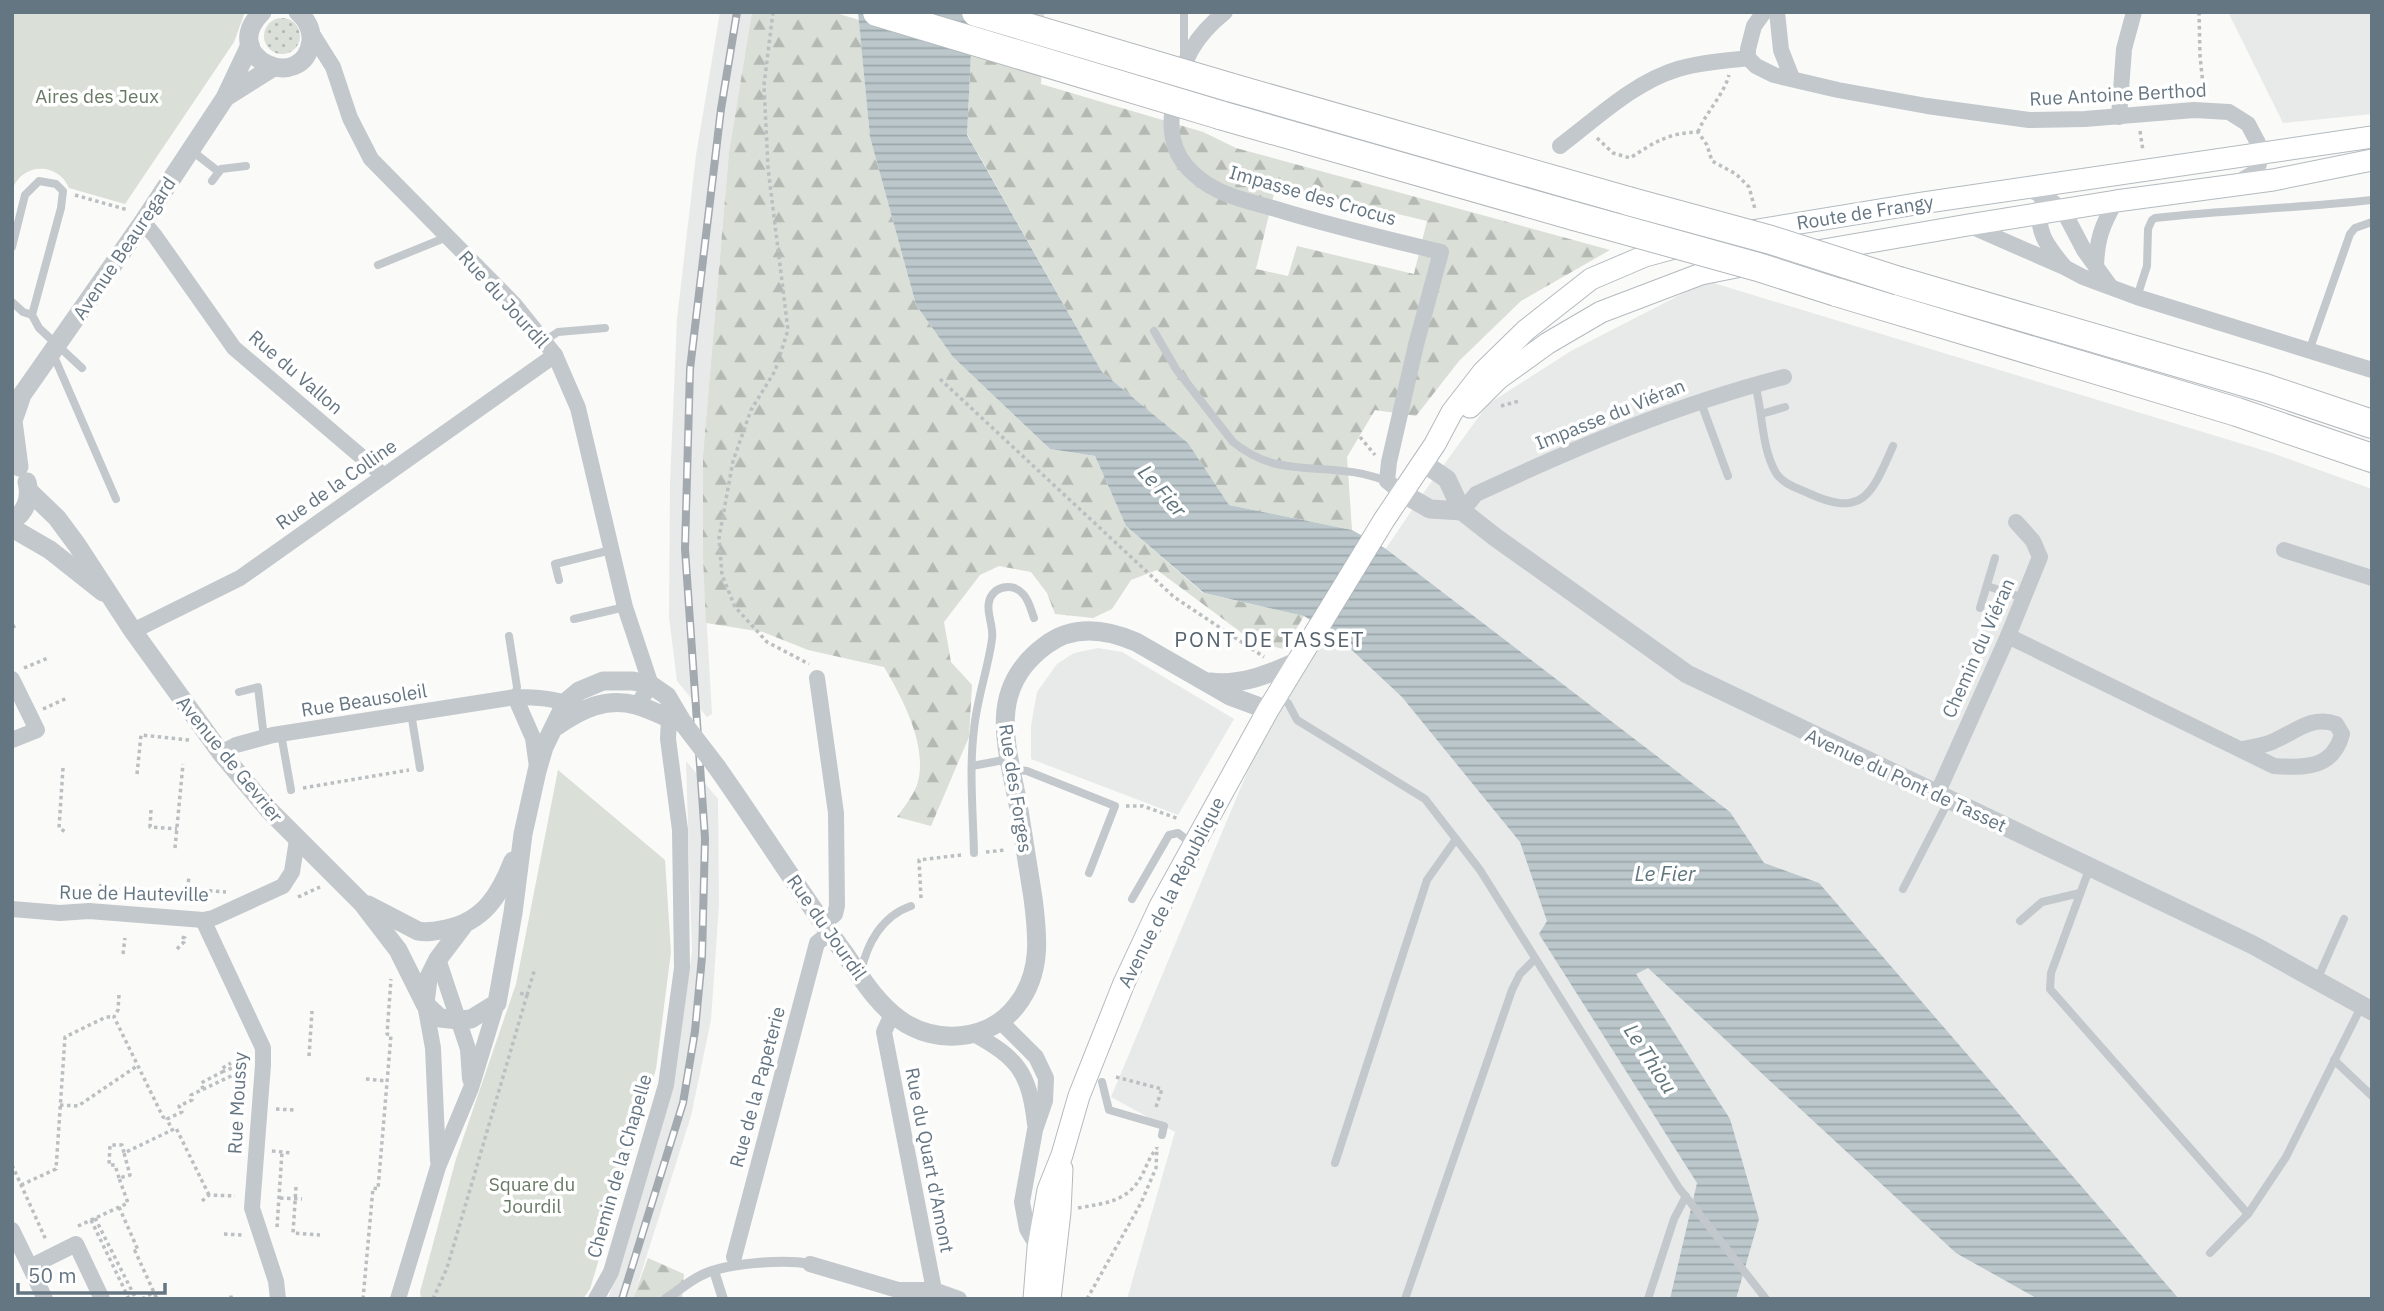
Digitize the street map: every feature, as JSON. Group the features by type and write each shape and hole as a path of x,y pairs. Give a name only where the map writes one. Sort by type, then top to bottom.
{"highway":[{"path":"877,12 1220,115 1758,267 2237,412 2372,458"},
{"path":"976,12 1229,87 1759,236 1899,281 2265,388 2372,425"}],"main road":[{"name":"Route de Frangy","path":"1309,641 1384,520 1394,487 1499,379 1548,343 1601,312 1701,274 1968,225 2052,201 2259,152 2372,137"},
{"name":"Route de Frangy","path":"1429,453 1452,412 1483,372 1526,330 1591,279 1645,256 1715,237 1758,229 2025,188 2052,201 2116,201 2308,174 2372,160"},
{"name":"Avenue de la République","path":"1034,1299 1038,1248 1048,1189 1062,1155 1079,1096 1124,983 1148,929 1192,844 1309,641"},
{"name":"Avenue de la République","path":"1050,1299 1062,1194 1062,1155"}],"street":[{"name":"Avenue Beauregard","path":"29,491 25,476 16,465 13,421 17,403 143,222 225,98 250,45 249,33 253,22 262,12"},
{"name":"Impasse des Crocus","path":"1225,12 1196,39 1184,63 1172,109 1171,134 1178,155 1201,180 1234,196 1321,223 1441,252 1394,439 1394,487"},
{"path":"1560,146 1633,92 1675,70 1741,59 1754,26 1764,12"},
{"path":"1777,12 1781,50 1792,78"},
{"path":"2119,117 2124,49 2134,12"},
{"name":"Avenue Beauregard","path":"225,98 272,68 289,67 305,56 311,40 304,19"},
{"name":"Rue du Jourdil","path":"304,19 333,67 350,118 371,159 514,304 555,355 578,408 625,607 651,685 667,696 675,716 716,766 826,929 892,1014 912,1028 926,1033 955,1036 974,1034 1001,1022"},
{"path":"250,45 254,55 272,68"},
{"name":"Rue Antoine Berthod","path":"1741,59 1764,72 1860,94 2001,118 2054,120 2224,111 2242,118 2253,131 2259,152"},
{"path":"2232,186 2254,173 2259,164 2259,152"},
{"path":"2052,201 2110,286"},
{"path":"2052,201 2041,232 2048,247 2064,267"},
{"path":"2096,266 2097,243 2104,222 2116,201"},
{"name":"Rue du Vallon","path":"143,222 233,348 384,476"},
{"path":"1968,225 2083,277 2137,298 2372,370"},
{"name":"Rue de la Colline","path":"133,631 240,578 555,355"},
{"name":"Impasse du Viéran","path":"1462,511 1476,494 1628,426 1700,400 1784,377"},
{"name":"Avenue du Pont de Tasset","path":"1429,453 1447,479 1462,511 1686,674 2253,945 2367,1008"},
{"path":"1394,487 1430,509 1462,511"},
{"path":"12,522 22,512 29,491"},
{"name":"Avenue de Gevrier","path":"29,491 57,517 133,631 221,753 297,840 362,903 398,950 425,1004 433,1048 438,1167"},
{"name":"Chemin du Viéran","path":"1943,797 2040,557 2033,541 2016,522"},
{"name":"Avenue de Gevrier","path":"12,528 50,550 115,602"},
{"path":"2284,550 2372,578"},
{"name":"Rue des Forges","path":"1001,1022 1026,991 1037,961 1038,946 1025,848 1004,723 1010,687 1029,659 1061,635 1084,631 1121,635 1230,696 1272,703"},
{"path":"2008,636 2274,766 2295,768 2313,765 2330,757 2339,745 2342,734 2336,724 2319,720 2275,741 2242,749"},
{"name":"Rue des Forges","path":"1202,681 1224,684 1240,682 1296,662"},
{"path":"12,740 37,730 15,675"},
{"name":"Rue de la Papeterie","path":"734,1257 817,943 837,906 836,813 817,678"},
{"name":"Avenue de Gevrier","path":"400,1298 438,1167 471,1088 498,996 513,913 523,834 544,747 573,706 579,691 603,681 633,681 651,685"},
{"path":"651,685 636,705 675,716"},
{"path":"515,697 533,738 537,771"},
{"name":"Rue Beausoleil","path":"221,753 236,745 281,734 515,697 573,706"},
{"name":"Avenue de Gevrier","path":"573,706 636,705"},
{"name":"Chemin de la Chapelle","path":"597,1299 611,1272 666,1086 682,968 680,830 668,739 675,716"},
{"name":"Avenue de Gevrier","path":"425,1004 428,979 438,959 463,926 492,904 505,883 523,834"},
{"name":"Rue de Hauteville","path":"12,909 60,913 89,911 203,920 214,918 283,886 292,872 297,840"},
{"name":"Avenue de Gevrier","path":"362,903 418,932 463,926"},
{"name":"Rue Moussy","path":"203,920 263,1048 251,1197 252,1208 276,1281 278,1299"},
{"name":"Avenue de Gevrier","path":"425,933 438,959 468,1049 471,1088"},
{"path":"425,1004 440,1018 471,1019 498,996"},
{"name":"Rue du Quart d'Amont","path":"892,1014 884,1032 934,1290"},
{"path":"1001,1022 1036,1057 1046,1077 1045,1101 1035,1130 1023,1202 1024,1222 1038,1248 1055,1268"},
{"path":"974,1034 997,1047 1022,1072 1030,1090 1035,1130"},
{"path":"12,1230 45,1299"},
{"path":"30,1267 76,1244 102,1299"},
{"path":"666,1299 703,1274 784,1261 810,1264 898,1290 934,1290 959,1299"},
{"path":"714,1271 721,1295"}],"lane":[{"path":"1184,12 1184,63"},
{"path":"190,150 219,172"},
{"path":"212,181 221,169 246,166"},
{"path":"12,247 25,195 39,181 56,184 63,191 61,208 32,315"},
{"path":"2137,298 2147,266 2148,229 2155,218 2372,200"},
{"path":"2309,351 2350,234 2355,228 2372,222"},
{"path":"378,265 447,237"},
{"path":"12,302 23,312 32,315 55,349 116,499"},
{"path":"544,341 558,332 605,328"},
{"path":"1154,331 1176,369 1233,442 1245,452 1259,460 1290,468 1344,471 1394,487"},
{"path":"55,349 82,368"},
{"path":"1755,384 1770,459 1777,476 1784,482 1831,502 1847,504 1864,498 1876,485 1892,446"},
{"path":"1700,400 1728,476"},
{"path":"1761,414 1785,407"},
{"path":"559,580 555,564 611,550"},
{"path":"1980,608 1995,558"},
{"path":"1987,586 2024,597"},
{"path":"974,853 974,728 993,635 988,604 990,597 997,590 1016,588 1022,593 1034,618"},
{"path":"574,619 625,607"},
{"path":"509,636 517,687 515,697"},
{"path":"239,692 258,687 264,738"},
{"path":"1272,703 1289,704 1297,720 1425,799 1480,870 1688,1199 1766,1298"},
{"path":"411,713 420,768"},
{"path":"281,734 290,790"},
{"path":"972,766 1010,764 1115,806 1089,873"},
{"path":"1903,889 1943,797"},
{"path":"1132,899 1169,835 1178,834 1192,844"},
{"path":"1335,1163 1427,880 1456,839"},
{"path":"2090,867 2051,973 2050,989 2248,1214"},
{"path":"2020,921 2042,902 2080,893"},
{"path":"860,975 864,957 880,926 899,910 911,906"},
{"path":"2317,980 2344,919"},
{"path":"1405,1299 1512,990 1520,974 1535,959"},
{"path":"2210,1253 2248,1214 2286,1157 2334,1060 2367,1008"},
{"path":"2334,1060 2372,1096"},
{"path":"1102,1082 1109,1110 1164,1126 1162,1135"},
{"path":"1648,1299 1674,1219 1688,1199"}],"path":[{"path":"774,12 764,85 768,168 788,330 775,371 751,410 733,461 719,538 722,575 734,607 767,642 810,664 817,678"},
{"path":"2199,12 2201,73 2206,110"},
{"path":"1698,132 1741,59"},
{"path":"1589,124 1601,144 1613,153 1630,158 1662,138 1679,133 1698,132"},
{"path":"2140,127 2144,156"},
{"path":"1698,132 1707,145 1712,161 1736,174 1749,187 1758,229"},
{"path":"63,191 128,210 143,222"},
{"path":"940,379 1174,597 1269,660 1266,674"},
{"path":"15,675 48,658"},
{"path":"30,715 67,698"},
{"path":"137,774 141,735 195,740 207,733"},
{"path":"175,848 183,764"},
{"path":"62,768 59,828 66,832"},
{"path":"290,790 420,768"},
{"path":"1143,806 1184,821"},
{"path":"151,810 150,827 177,829"},
{"path":"919,860 944,858"},
{"path":"172,894 187,895 189,876"},
{"path":"101,884 100,889 145,892"},
{"path":"188,889 219,891"},
{"path":"177,949 184,942 183,937"},
{"path":"123,954 125,938"},
{"path":"363,1299 373,1188 378,1189 391,1035 387,1034 391,976 394,968 403,960"},
{"path":"433,1299 447,1268 535,968"},
{"path":"114,1017 118,1010 119,995"},
{"path":"498,996 527,995"},
{"path":"309,1056 312,1011"},
{"path":"21,1185 56,1169 65,1037 106,1017 114,1017"},
{"path":"114,1017 172,1130"},
{"path":"60,1105 78,1106 137,1066"},
{"path":"167,1119 182,1112 179,1106 192,1100 191,1095 231,1076 233,1067 201,1083 203,1089"},
{"path":"1116,1077 1162,1089 1151,1122"},
{"path":"366,1079 387,1081"},
{"path":"59,1121 68,1121"},
{"path":"124,1153 176,1128 209,1195"},
{"path":"1069,1210 1113,1201 1132,1191 1162,1135"},
{"path":"68,1230 128,1203 115,1165 109,1165 110,1145 122,1145 130,1175 120,1178"},
{"path":"1087,1299 1141,1203 1156,1168 1157,1147"},
{"path":"260,1233 277,1227 282,1152"},
{"path":"56,1163 64,1164"},
{"path":"12,1165 46,1241 57,1235"},
{"path":"35,1179 39,1187"},
{"path":"296,1187 293,1233 320,1236"},
{"path":"202,1201 209,1195 251,1197"},
{"path":"279,1198 302,1199"},
{"path":"119,1207 157,1299"},
{"path":"93,1219 129,1299"},
{"path":"93,1219 136,1299"},
{"path":"224,1234 242,1235"},
{"path":"142,1299 154,1292"}],"shaded area":[{"path":"720,12 752,12 729,152 703,455 703,558 712,714 707,717 677,681 669,617 670,483 677,319 696,155"},
{"path":"2228,12 2372,12 2372,114 2283,123"},
{"path":"1707,281 2269,452 2372,489 2372,1299 1127,1299 1175,1132 1111,1097 1267,725 1424,492 1488,404 1571,351"},
{"path":"1098,648 1122,652 1234,719 1178,815 1031,759 1031,726 1037,692 1057,664 1074,653"},
{"path":"686,761 718,799 719,904 711,1020 691,1116 633,1299 608,1299 648,1171 677,1060 692,952"}],"green space":[{"name":"Aires des Jeux","path":"12,12 245,12 234,42 125,204 69,188 64,179 49,170 32,170 24,174 12,190"},
{"path":"752,12 833,12 859,20 870,137 916,305 953,357 1050,449 1095,456 1126,526 1203,593 1304,616 1284,649 1254,642 1157,570 1131,580 1112,609 1093,618 1055,614 1047,593 1031,572 999,566 980,575 944,622 951,662 972,685 969,737 931,826 897,817 917,785 920,755 906,709 884,667 808,650 763,632 706,623 703,455 729,152"},
{"path":"973,12 1044,12 1041,84 1203,132 1236,148 1610,250 1521,301 1459,361 1416,416 1375,410 1347,457 1352,530 1229,505 1188,443 1102,372 967,134","holes":["1276,185 1427,221 1414,274 1297,246 1288,276 1256,269"]},
{"path":"282,18 295,23 300,36 295,49 282,54 269,49 264,36 269,23"},
{"name":"Square du Jourdil","path":"558,770 665,860 671,952 656,1069 590,1289 583,1299 421,1299 420,1292 456,1159 516,984"},
{"path":"648,1258 684,1274 682,1299 633,1299"}],"water":[{"path":"858,12 973,12 967,135 1102,372 1188,443 1229,505 1352,530 1386,549 1730,812 1764,863 1819,883 2179,1299 2038,1299 1956,1253 1648,968 1636,974 1730,1119 1759,1219 1736,1299 1670,1299 1697,1183 1539,934 1547,921 1520,842 1402,697 1340,639 1304,616 1204,593 1126,526 1095,456 1050,449 953,357 916,305 870,137"}],"railway":[{"path":"622,1299 683,1103 695,1031 702,957 705,838 685,549 690,369 721,109 737,12"}],"district":[{"name":"PONT DE TASSET","path":"1270,640"}],"water label":[{"name":"Le Fier","path":"1162,491"},
{"name":"Le Fier","path":"1665,874"},
{"name":"Le Thiou","path":"1650,1059"}]}
